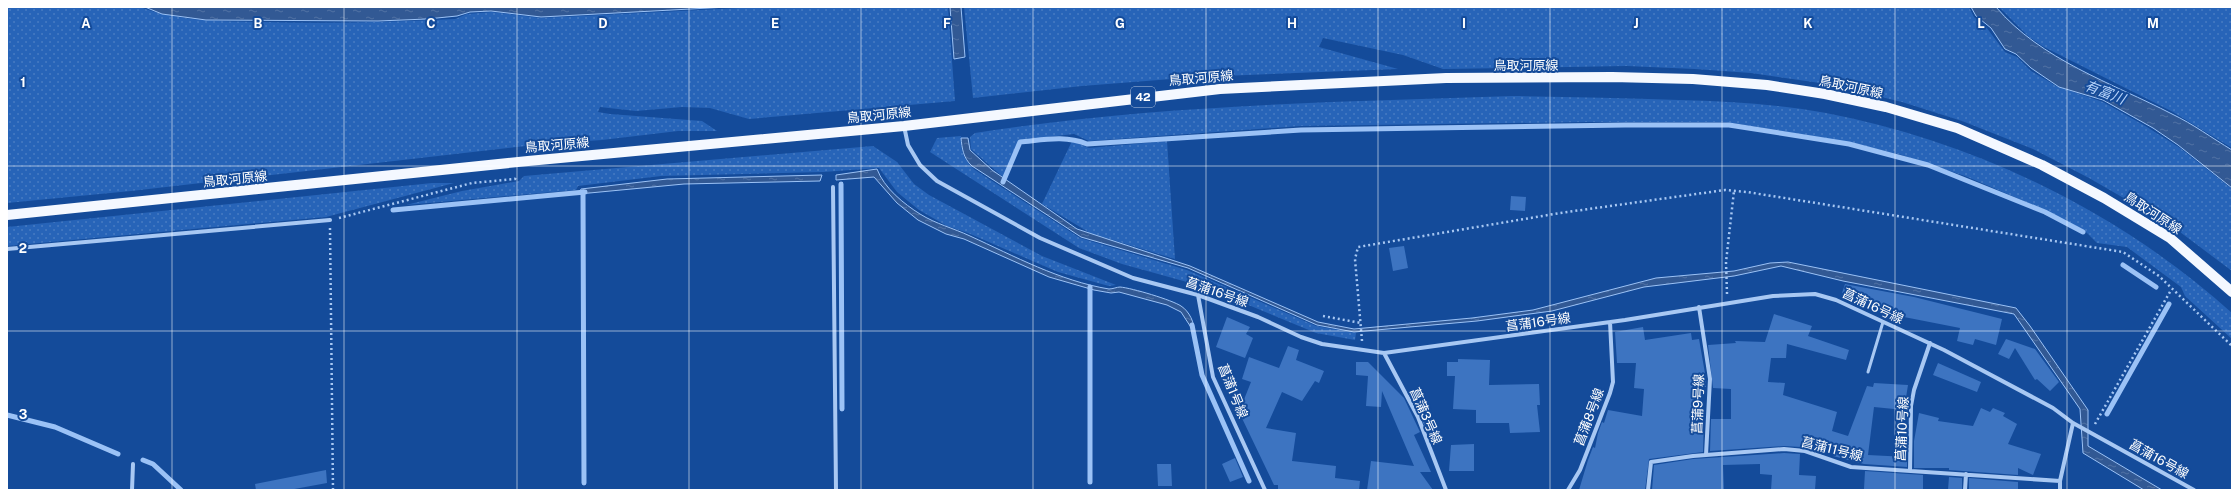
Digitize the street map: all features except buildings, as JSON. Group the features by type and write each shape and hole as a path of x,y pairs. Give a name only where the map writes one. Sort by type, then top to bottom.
{"main road":[{"name":"鳥取河原線","path":"7,215 528,160 904,126 1159,95 1274,85 1446,78 1612,77 1693,79 1767,85 1825,94 1886,107 1957,128 2042,165 2104,198 2170,238 2232,292"}],"street":[{"name":"菖蒲16号線","path":"904,126 908,145 920,165 937,181 1040,238 1133,278 1198,295 1258,317 1301,337 1322,344 1384,353 1610,322 1728,302 1796,293 1815,294 1836,300 1930,343 2053,408 2073,423 2194,490"},
{"path":"833,187 836,490"},
{"path":"7,249 330,220"},
{"name":"菖蒲1号線","path":"1198,295 1213,377 1265,490"},
{"name":"菖蒲9号線","path":"1699,307 1710,379 1706,455"},
{"name":"菖蒲8号線","path":"1568,490 1580,470 1611,387 1610,322"},
{"name":"菖蒲10号線","path":"1910,471 1911,406 1914,390 1930,343"},
{"name":"菖蒲3号線","path":"1384,353 1418,417 1445,490"},
{"path":"2060,490 2060,481 2073,423"},
{"name":"菖蒲11号線","path":"1648,490 1651,462 1706,455 1784,449 1805,451 1851,468 2060,481"},
{"path":"132,490 133,464"},
{"path":"1966,474 1966,490"}],"lane":[{"path":"1868,372 1883,322"}],"path":[{"path":"333,490 330,220 472,183 515,179 528,160"},
{"path":"1362,350 1355,260 1358,247 1560,212 1725,190 2123,252 2159,276 2171,290 2232,346"},
{"path":"1728,302 1726,262 1734,191"},
{"path":"2091,432 2171,290"},
{"path":"1323,316 1361,323"}],"shaded area":[{"path":"7,7 140,7 170,16 201,20 311,23 455,19 467,14 492,12 541,18 759,7 948,7 955,101 749,119 710,108 682,107 636,111 600,107 598,112 610,114 702,121 717,131 678,131 602,140 543,144 131,191 7,203"},
{"path":"964,7 1969,7 1974,17 1986,27 2005,52 2017,57 2031,71 2056,86 2103,102 2147,127 2180,148 2232,189 2232,271 2172,226 2089,178 2033,149 1962,121 1902,102 1827,84 1751,73 1627,66 1443,69 1403,55 1323,38 1319,47 1398,69 1197,77 1082,86 973,98"},
{"path":"1999,7 2232,7 2232,148 2173,112 2044,47 2029,37"},
{"path":"1513,96 1697,100 1771,105 1826,113 1881,125 1936,142 1990,162 2042,186 2093,213 2142,243 2188,277 2232,313 2232,339 2185,296 2181,287 2127,247 2097,243 2084,230 2045,210 1965,176 1902,155 1848,142 1726,122 1587,122 1300,126 1089,141 1074,134 1020,140 1003,177 971,149 970,137 975,133 1108,116 1243,106"},
{"path":"961,136 962,151 968,163 975,170 1080,238 1187,270 1316,326 1356,333 1355,340 1316,333 1205,287 1122,264 1079,248 930,152 937,138"},
{"path":"1072,141 1089,148 1167,141 1175,259 1090,233 1042,204"},
{"path":"873,146 897,162 914,184 929,195 1042,256 1116,285 1109,286 1058,272 968,233 947,226 919,210 897,192 879,168 823,172 661,176 578,186 576,190 406,205 462,191 519,181 524,176"},
{"path":"432,183 454,183 326,217 7,246 7,227"}],"water":[{"path":"145,7 728,7 541,17 491,11 470,12 457,16 427,19 378,21 206,20 162,14"},
{"path":"950,7 961,7 965,57 954,59"},
{"name":"有富川","path":"1971,7 1996,7 2014,26 2034,42 2056,56 2078,69 2180,118 2232,150 2232,188 2178,145 2153,128 2103,100 2059,87 2031,68 2016,54 2005,49 1991,28 1976,16"},
{"path":"961,138 968,138 970,150 992,170 1077,229 1190,266 1318,322 1354,329 1472,318 1533,310 1656,278 1734,271 1770,263 1788,262 2016,308 2088,410 2088,446 2162,490 2144,490 2083,453 2080,409 2014,314 1843,281 1781,266 1734,276 1644,287 1552,311 1477,321 1354,332 1317,325 1188,268 1081,237 972,166 965,156"},
{"path":"877,169 884,183 889,189 920,214 1055,274 1109,289 1120,287 1133,290 1161,298 1181,306 1189,314 1194,325 1194,332 1181,312 1167,305 1119,292 1111,293 1094,290 1049,277 964,239 946,234 918,220 897,203 874,177 836,180 836,175"},
{"path":"822,175 820,181 684,184 579,194 581,189 667,179"}],"waterway":[{"path":"1003,182 1020,142 1046,139 1079,141 1087,144 1301,130 1625,125 1729,125 1849,144 1928,165 2045,212 2083,232"},
{"path":"841,184 842,409"},
{"path":"583,192 584,483"},
{"path":"393,210 585,192"},
{"path":"2123,265 2156,287"},
{"path":"1090,287 1090,482"},
{"path":"2107,414 2169,304"},
{"path":"1192,325 1202,375 1249,481"},
{"path":"7,415 55,427 118,454"},
{"path":"143,460 153,464 181,490"}]}
